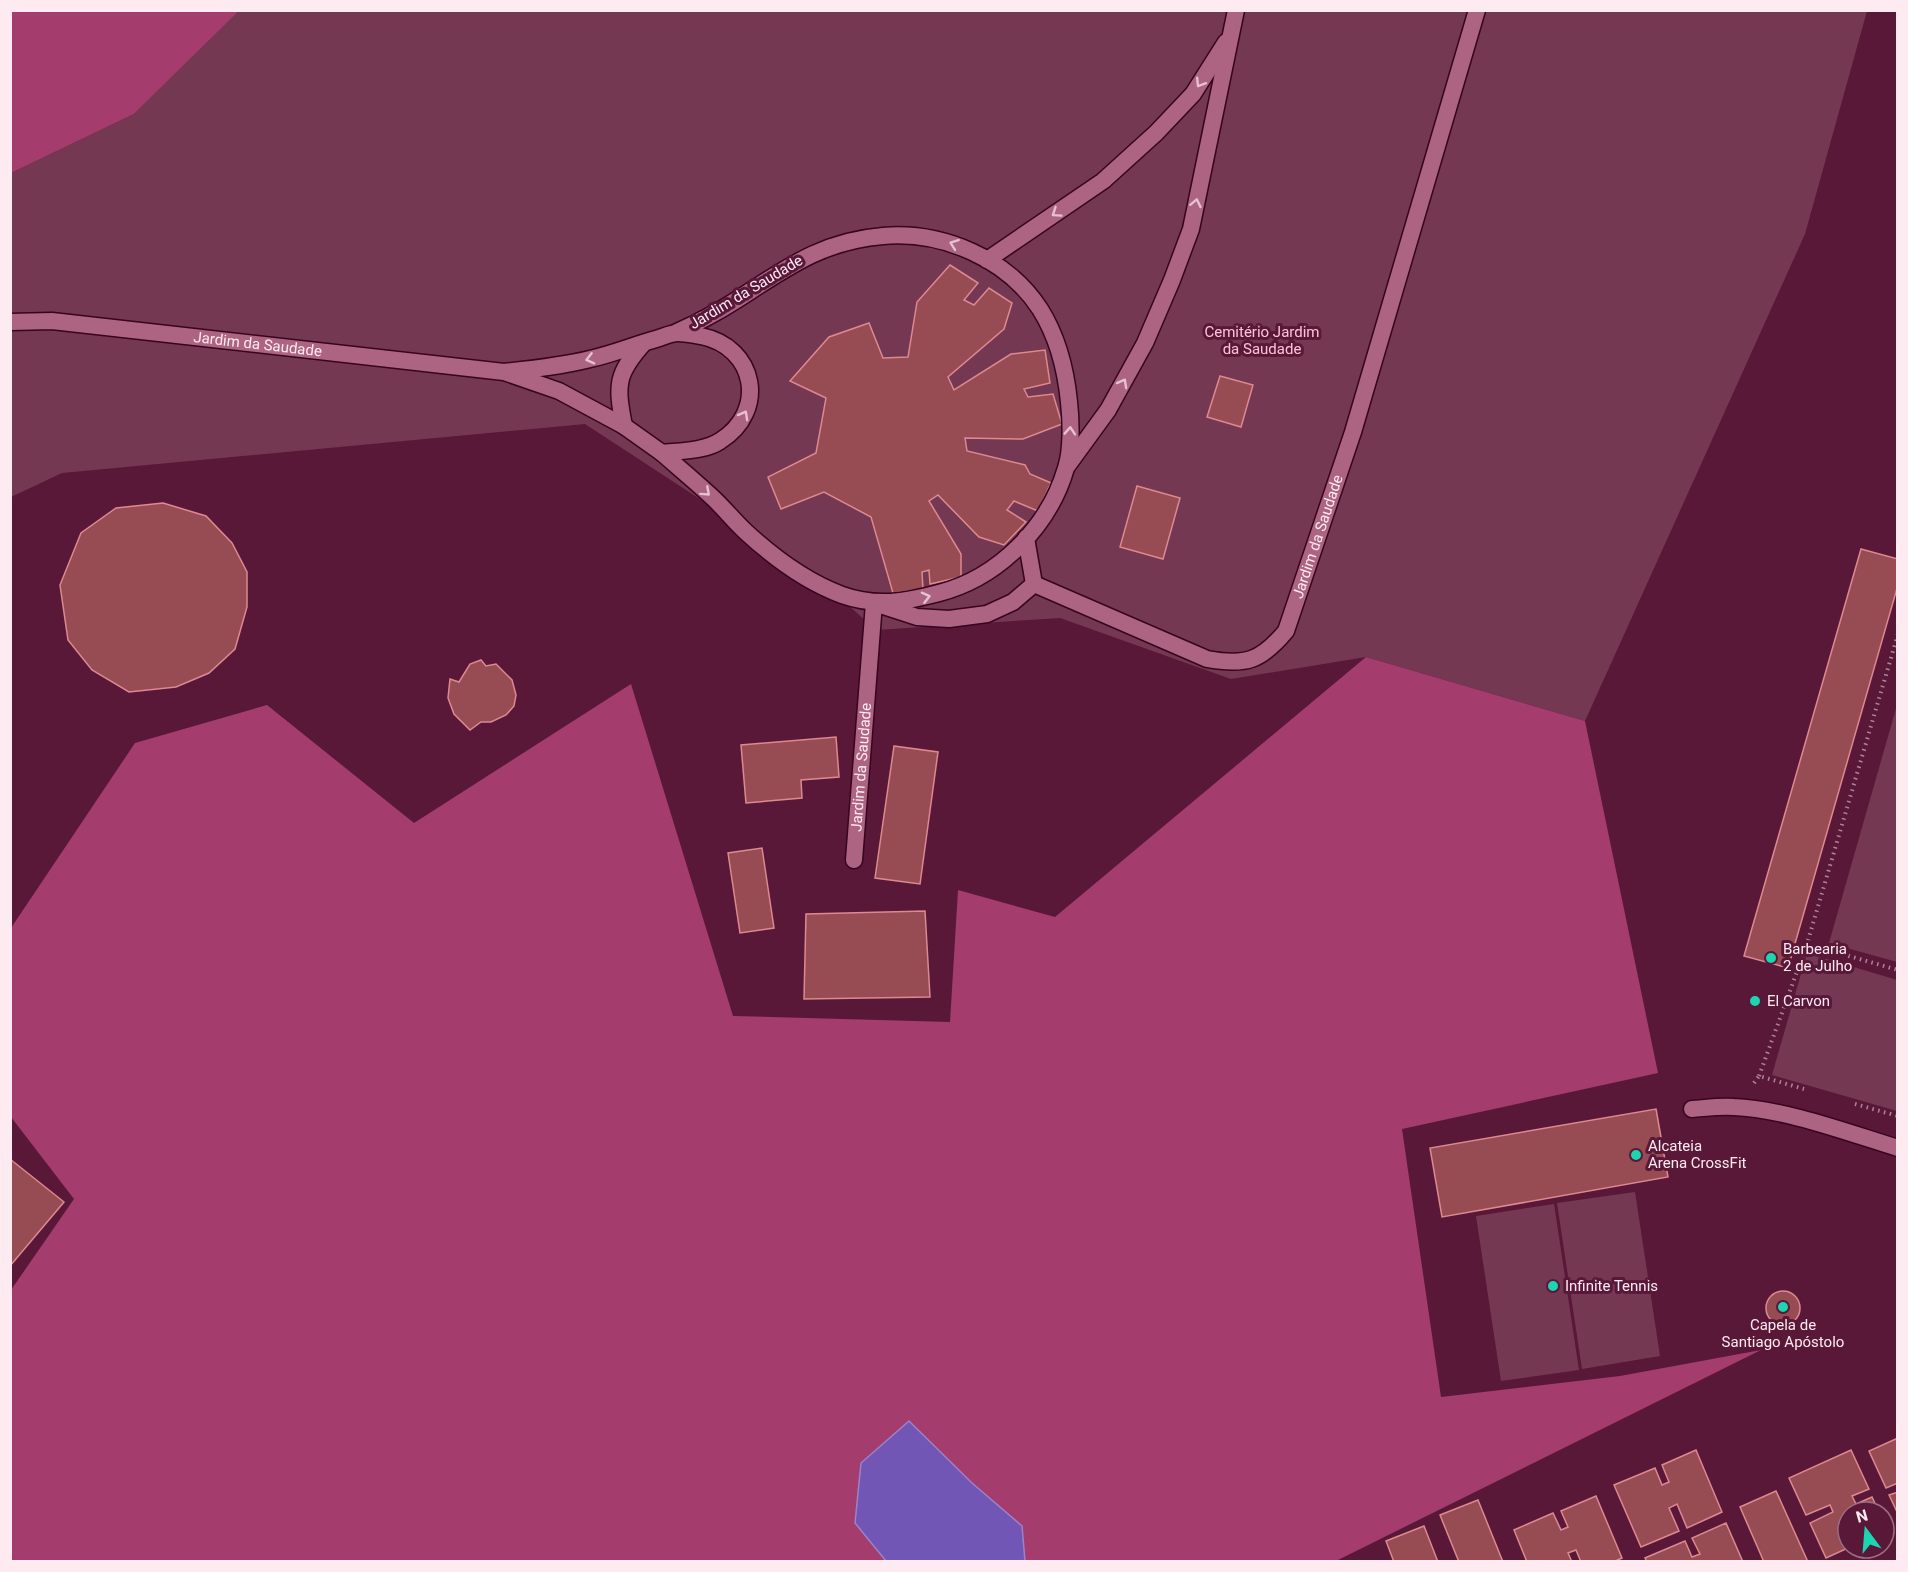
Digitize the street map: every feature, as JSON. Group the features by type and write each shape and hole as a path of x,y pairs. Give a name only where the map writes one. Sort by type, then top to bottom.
{"lane":[{"name":"Jardim da Saudade","path":"874,603 916,599 955,589 984,576 1005,560 1041,520 1067,466 1108,410 1145,343 1172,280 1191,229 1236,10"},
{"name":"Jardim da Saudade","path":"10,322 52,321 504,372 559,391 624,426 662,453 773,556 841,594 916,617 949,619 987,614 1013,603 1034,585 1207,659 1231,663 1254,659 1272,648 1286,631 1353,432 1477,10"},
{"name":"Jardim da Saudade","path":"987,260 1103,181 1156,133 1193,94 1231,34"},
{"name":"Jardim da Saudade","path":"504,372 558,366 593,358 677,332 718,312 806,255 847,241 884,236 922,235 955,244 987,260 1017,281 1040,309 1057,347 1067,381 1071,417 1067,466"},
{"name":"Jardim da Saudade","path":"662,453 695,449 718,443 736,429 749,408 751,389 746,370 736,355 723,344 704,337 677,332"},
{"path":"624,426 619,402 620,378 627,362 646,342"},
{"path":"1026,538 1034,585"},
{"name":"Jardim da Saudade","path":"854,860 874,603"},
{"path":"1692,1109 1734,1107 1775,1113 1898,1148"}],"path":[{"path":"1759,1076 1807,944 1898,634"},
{"path":"1807,944 1898,970"}],"green space":[{"name":"Cemitério Jardim da Saudade","path":"239,11 1867,11 1805,234 1585,721 1366,657 1231,679 1060,618 876,630 810,571 585,424 62,473 11,497 11,173 134,114"},
{"path":"1897,705 1898,962 1829,943"},
{"path":"1807,953 1897,980 1897,1111 1772,1075"},
{"path":"1635,1192 1660,1356 1582,1369 1557,1203"},
{"path":"1554,1204 1579,1370 1501,1381 1476,1216"}],"shaded area":[{"path":"11,10 239,11 134,114 11,173"},
{"path":"1366,657 1585,721 1658,1073 1402,1129 1441,1397 1620,1376 1761,1350 1336,1561 11,1561 11,1290 74,1199 11,1117 11,928 135,743 267,705 414,823 631,684 733,1016 950,1022 958,890 1055,917"},
{"path":"909,1421 972,1483 1022,1526 1025,1561 886,1561 855,1523 861,1463"}],"building":[{"path":"950,265 978,283 964,300 974,305 989,288 1012,303 1004,329 948,377 954,390 1011,354 1045,350 1050,383 1024,389 1028,397 1053,394 1062,424 1023,439 965,438 967,451 1025,465 1030,474 1051,483 1038,511 1014,501 1007,510 1026,522 1004,545 979,537 938,495 929,501 961,554 961,577 930,584 929,570 922,572 923,589 893,593 871,517 824,492 781,509 768,477 816,453 826,398 790,381 829,337 869,323 883,358 908,357 917,302"},
{"path":"1220,376 1253,385 1241,427 1207,417"},
{"path":"1137,486 1180,498 1163,559 1120,547"},
{"path":"163,503 206,516 232,543 247,572 247,607 235,649 209,673 176,687 129,692 92,670 68,640 60,585 81,533 116,508"},
{"path":"1861,549 1898,559 1898,585 1788,968 1744,956"},
{"path":"481,660 486,666 496,664 512,680 516,695 514,706 506,715 491,722 481,722 470,730 454,714 448,698 450,679 459,682 470,664"},
{"path":"836,737 839,777 801,780 802,798 746,803 741,745"},
{"path":"894,746 938,752 920,884 875,878"},
{"path":"762,848 774,928 740,933 728,853"},
{"path":"925,911 930,997 804,999 806,914"},
{"path":"1656,1109 1668,1177 1442,1217 1430,1148"},
{"path":"10,1159 64,1202 10,1266"},
{"name":"Capela de Santiago Apóstolo","path":"1783,1291 1795,1296 1800,1308 1795,1320 1783,1325 1771,1320 1766,1308 1771,1296"},
{"path":"1898,1438 1898,1483 1886,1488 1869,1451"},
{"path":"1696,1450 1722,1512 1687,1528 1677,1504 1669,1508 1679,1531 1641,1547 1614,1485 1655,1468 1662,1485 1669,1482 1662,1465"},
{"path":"1851,1450 1869,1489 1852,1496 1854,1500 1836,1500 1836,1553 1826,1558 1810,1523 1833,1512 1830,1505 1806,1515 1789,1478"},
{"path":"1776,1491 1808,1562 1764,1562 1740,1507"},
{"path":"1898,1492 1898,1514 1896,1500 1891,1500 1889,1495"},
{"path":"1596,1496 1622,1558 1613,1562 1581,1562 1576,1550 1568,1553 1572,1562 1527,1562 1514,1530 1553,1513 1561,1530 1568,1527 1561,1511"},
{"path":"1478,1500 1503,1562 1459,1562 1440,1515"},
{"path":"1726,1523 1743,1562 1647,1562 1645,1558 1685,1541 1692,1557 1700,1554 1692,1538"},
{"path":"1424,1526 1438,1562 1394,1562 1386,1541"}],"place":[{"name":"Barbearia 2 de Julho","path":"1771,958"},
{"name":"El Carvon","path":"1755,1001"},
{"name":"Alcateia Arena CrossFit","path":"1636,1155"},
{"name":"Infinite Tennis","path":"1553,1286"},
{"name":"Capela de Santiago Apóstolo","path":"1783,1307"}]}
